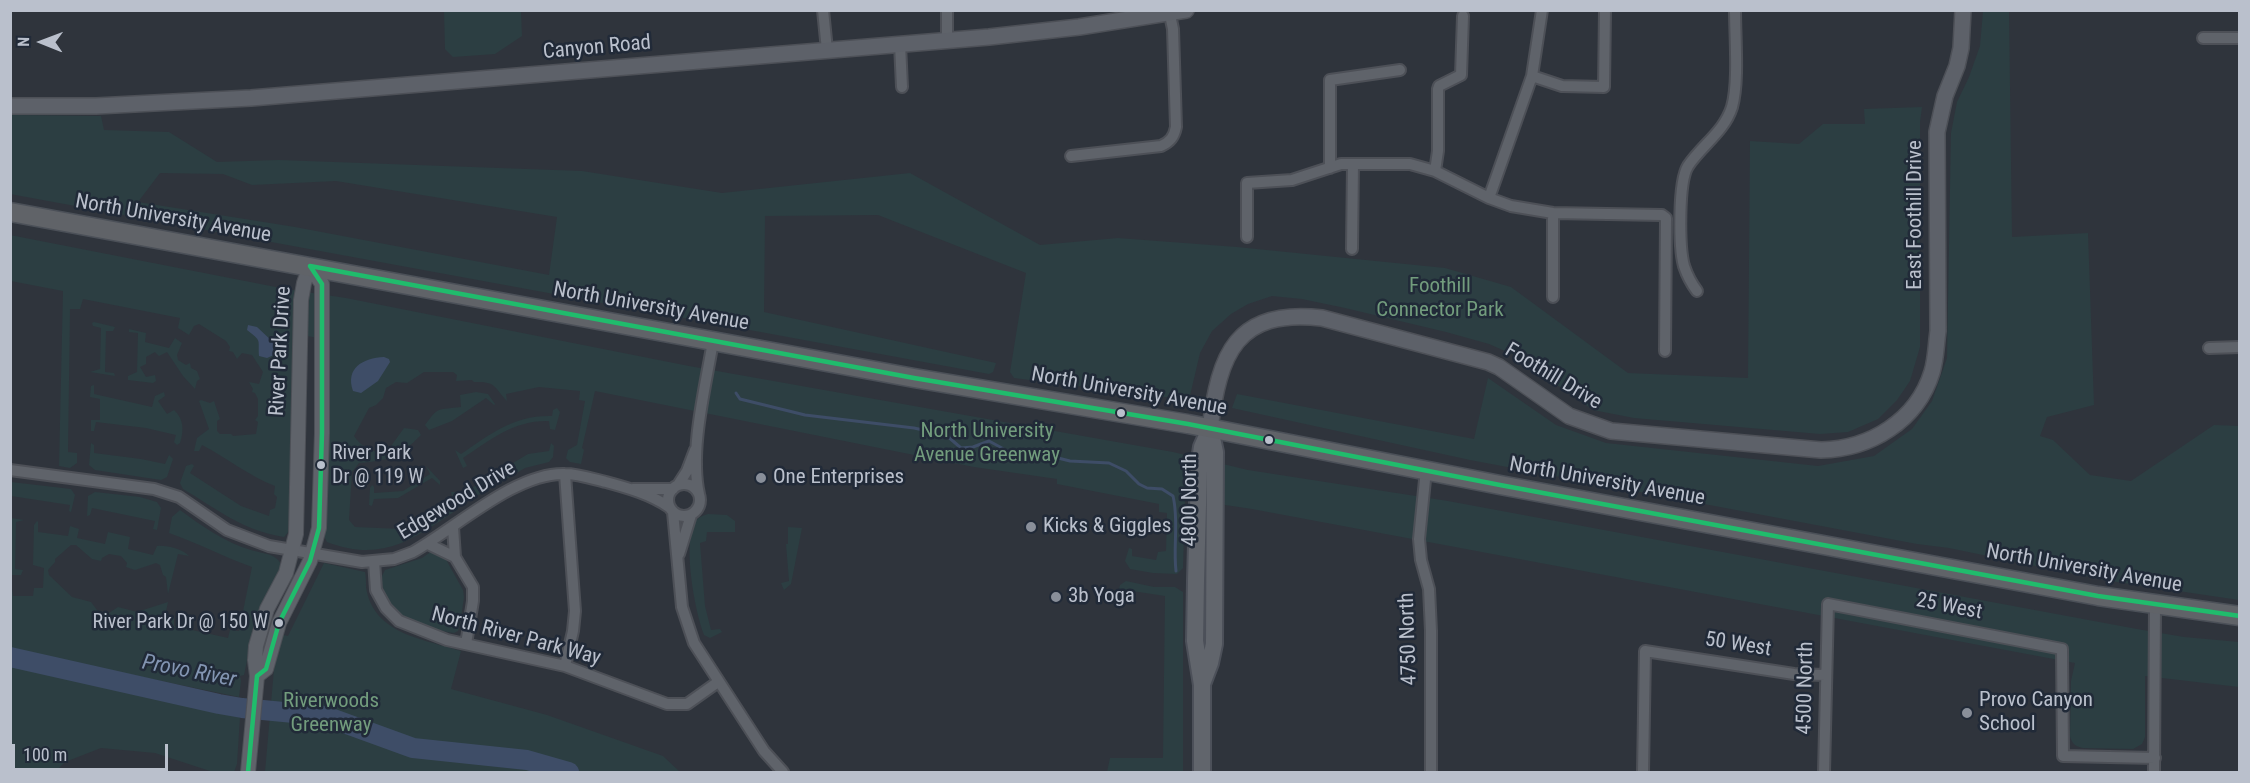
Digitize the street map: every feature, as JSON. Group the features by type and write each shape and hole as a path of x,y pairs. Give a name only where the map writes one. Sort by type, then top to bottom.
{"highway":[{"name":"North University Avenue","path":"10,212 914,378 1210,429 2079,593 2240,616"}],"main road":[{"name":"Canyon Road","path":"10,106 108,106 228,100 947,40 1079,27 1186,10"},
{"name":"East Foothill Drive","path":"1905,416 1924,391 1935,359 1938,331 1937,132 1945,96 1957,66 1961,48 1963,10"},
{"name":"Foothill Drive","path":"1210,429 1218,376 1233,346 1258,325 1294,316 1322,318 1481,359 1499,368 1569,416 1611,431 1643,436 1833,450 1876,438 1905,416"},
{"name":"4800 North","path":"1202,772 1202,685 1195,641 1199,467 1202,447 1210,429"}],"street":[{"path":"823,10 827,50"},
{"path":"947,10 947,40"},
{"path":"1535,10 1539,23"},
{"path":"1489,198 1532,76 1542,10"},
{"path":"1532,76 1562,86 1604,87 1605,10"},
{"path":"1697,291 1686,272 1682,251 1682,184 1687,168 1724,125 1732,106 1735,90 1735,10"},
{"path":"1071,156 1161,146 1168,143 1174,135 1176,127 1173,29 1169,11"},
{"path":"1435,171 1438,151 1438,89 1439,86 1461,75 1463,16"},
{"path":"2203,38 2240,38"},
{"path":"900,44 902,87"},
{"path":"1330,168 1330,80 1400,70"},
{"path":"1247,237 1247,183 1292,180 1341,164 1410,164 1435,171 1489,198 1511,206 1553,213 1657,214 1665,218 1665,351"},
{"path":"1352,249 1353,164"},
{"path":"1553,213 1553,297"},
{"name":"River Park Drive","path":"303,551 296,534 301,300 310,266"},
{"name":"River Park Drive","path":"303,551 319,528 321,496 322,284 310,266"},
{"path":"671,509 685,517 691,515 700,506 696,447 713,341"},
{"path":"2209,348 2240,347"},
{"path":"696,447 684,478 669,494 685,619 694,643 718,682 764,752 783,772"},
{"name":"Edgewood Drive","path":"10,470 154,489 179,497 227,530 269,546 351,560 374,561 404,556 428,544 524,482 542,476 566,474 633,489 671,509"},
{"name":"4750 North","path":"1426,470 1419,539 1420,560 1429,589 1431,772"},
{"path":"565,666 573,631 574,611 566,474"},
{"path":"675,487 690,485 699,494"},
{"name":"Edgewood Drive","path":"633,489 675,487"},
{"path":"678,558 691,515"},
{"path":"453,527 455,557 473,587 466,644"},
{"path":"428,544 455,557"},
{"path":"257,676 266,669 303,551"},
{"path":"248,772 257,676 255,660 260,629 267,609 286,573 303,551"},
{"name":"North River Park Way","path":"374,561 376,590 386,608 399,621 428,633 565,666 667,704 687,704 718,682"},
{"name":"25 West","path":"1828,604 2062,649 2063,756 2155,758"},
{"name":"4500 North","path":"1824,772 1828,604"},
{"path":"2154,772 2155,605"},
{"name":"50 West","path":"1643,772 1646,651 1794,674 1825,675"},
{"path":"2155,758 2163,772"}],"green space":[{"path":"444,11 521,11 522,36 495,54 453,57 445,49"},
{"path":"1983,11 2009,11 2012,237 2088,233 2094,405 2047,417 2040,436 2053,440 2090,475 2131,481 2214,425 2239,426 2239,600 2104,580 1949,548 1917,544 1470,460 1232,408 1237,394 1474,439 1488,378 1556,425 1606,443 1818,466 1874,456 1912,429 1932,401 1947,358 1951,133 1957,102 1980,46"},
{"name":"Foothill Connector Park","path":"1922,107 1920,122 1920,347 1910,381 1897,400 1878,419 1848,432 1820,434 1634,418 1593,410 1514,355 1489,344 1345,308 1302,299 1272,296 1248,304 1231,314 1212,331 1200,353 1189,400 1014,378 1010,372 1026,273 878,215 765,216 764,312 996,363 993,372 989,374 10,194 11,115 101,116 104,130 169,132 217,162 279,160 582,171 722,193 910,173 1040,245 1118,238 1237,247 1445,268 1511,287 1628,373 1748,378 1750,141 1799,144 1823,124 1865,124 1864,109","holes":["160,173 223,174 252,185 336,181 557,217 549,275 295,227 138,202"]},
{"name":"North University Avenue Greenway","path":"10,235 689,366 1173,452 1248,470 1448,501 2137,629 2184,637 2239,642 2239,687 2145,676 2145,737 2142,744 2133,749 2083,748 2074,744 2070,736 2071,681 2075,663 1252,509 1185,499 1183,568 1177,574 1130,569 1125,561 1129,548 1132,549 1132,556 1156,560 1158,552 1166,551 1167,513 1159,512 1159,504 1057,484 1057,479 974,467 595,391 582,448 584,450 581,464 570,462 566,458 568,450 577,445 585,401 579,400 580,391 539,387 506,394 507,401 491,384 472,380 456,381 457,375 453,372 424,372 407,383 396,382 386,388 383,398 376,405 369,408 354,436 368,448 386,453 404,428 418,430 421,435 406,449 387,459 359,463 352,472 349,520 355,527 402,529 432,516 453,501 451,492 455,492 461,505 421,533 395,545 370,550 342,547 327,542 323,534 327,501 330,340 295,334 291,529 284,537 269,534 231,518 183,489 180,483 186,466 192,464 194,466 190,473 241,506 269,516 270,510 275,508 277,497 274,494 275,486 202,445 199,451 194,451 197,438 209,429 199,401 201,400 210,403 214,401 220,419 217,421 217,431 220,434 233,436 256,434 258,399 252,392 253,389 249,382 259,384 263,372 252,355 242,353 237,359 233,352 229,351 230,347 226,341 199,324 194,326 189,335 178,328 180,318 83,299 80,309 70,309 68,452 77,453 77,463 70,468 59,466 63,291 11,281"},
{"path":"94,322 115,327 113,331 106,331 105,372 114,373 115,376 90,372 100,369 101,328 93,326"},
{"path":"129,329 146,333 145,342 169,348 175,338 182,343 177,355 178,360 186,365 190,363 191,368 197,371 200,379 195,389 167,352 159,356 155,352 146,357 146,364 140,367 146,377 155,375 156,381 153,383 128,380 128,376 137,372 138,333 129,332"},
{"path":"94,385 94,394 152,407 155,396 164,392 165,396 158,401 167,414 174,410 180,417 182,434 180,443 177,445 174,442 176,435 146,428 96,422 94,431 91,431 91,420 100,420 100,399 90,397 91,386"},
{"path":"476,392 488,394 495,404 486,398 452,421 429,430 425,425 439,410 461,407 460,395"},
{"path":"557,408 560,412 555,430 550,429 549,421 514,427 463,458 467,466 463,468 455,450 461,454 503,427 526,419 552,416 553,410"},
{"path":"91,443 94,445 94,453 165,464 169,455 173,459 167,477 161,480 95,470 89,465"},
{"path":"551,443 554,446 553,457 549,462 525,468 481,494 477,495 470,489 528,454 549,451"},
{"path":"426,466 440,481 440,485 432,478 398,498 374,499 372,506 369,505 372,485 374,493 403,491 430,474"},
{"path":"11,482 71,489 75,495 71,512 69,511 70,505 11,496"},
{"path":"95,492 140,497 157,502 161,508 157,530 153,529 155,521 92,508 90,515 87,516 88,496"},
{"path":"180,510 205,528 232,543 274,557 282,567 250,646 244,675 240,676 239,697 11,650 12,589 13,596 33,596 34,588 43,588 44,568 33,565 34,525 37,521 38,532 68,536 70,526 79,529 77,538 105,544 108,532 130,537 128,549 153,555 157,546 165,546 179,549 189,556 178,554 168,594 166,577 160,565 156,563 135,570 126,567 127,563 121,556 109,554 101,561 92,559 76,545 71,545 55,559 48,570 49,575 72,597 91,602 97,610 109,613 118,607 137,612 168,602 165,616 174,617 174,626 228,638 230,630 239,631 252,567 169,533 172,517"},
{"path":"708,514 727,515 735,521 735,532 707,532 706,541 700,543 705,606 711,630 720,629 722,632 710,638 704,635 697,611 690,563 691,535 695,522"},
{"path":"11,518 24,520 16,522 15,569 23,570 21,575 11,575"},
{"path":"788,527 802,528 791,584 784,590 781,583 789,581 786,544 788,544"},
{"path":"432,551 444,556 463,590 460,625 458,631 454,633 431,628 405,618 393,609 384,590 381,578 385,570 422,558"},
{"name":"Riverwoods Greenway","path":"324,563 365,572 366,587 371,603 378,615 389,625 416,638 461,651 451,689 547,715 663,756 680,772 265,772 274,669 283,635 288,636"},
{"path":"1126,581 1154,587 1175,587 1183,592 1183,772 1107,772 1110,758 1163,758 1165,596 1119,589 1120,585"},
{"path":"10,666 240,717 237,764 234,772 213,772 155,753 101,748 65,762 55,772 11,772"}],"water":[{"path":"248,325 257,327 273,342 274,355 267,358 259,356 258,341 247,330"},
{"path":"384,357 390,362 378,381 361,393 353,391 351,383 354,370 363,362"}],"waterway":[{"path":"736,393 740,399 805,415 914,428 946,435 961,448 973,447 989,441 1024,460 1054,457 1070,461 1109,463 1126,471 1139,484 1147,488 1162,489 1173,496 1176,514 1176,571"},
{"name":"Provo River","path":"10,657 219,704 325,716 413,748 527,760 569,772"}],"transit line":[{"path":"310,266 914,378 1188,424 1500,485 2098,596 2240,616"},
{"path":"248,772 257,676 266,669 279,623 310,561 319,528 322,433 322,284 310,266"}],"place":[{"name":"River Park Dr @ 119 W","path":"321,465"},
{"name":"One Enterprises","path":"761,478"},
{"name":"Kicks & Giggles","path":"1031,527"},
{"name":"3b Yoga","path":"1056,597"},
{"name":"River Park Dr @ 150 W","path":"279,623"},
{"name":"Provo Canyon School","path":"1967,713"}]}
